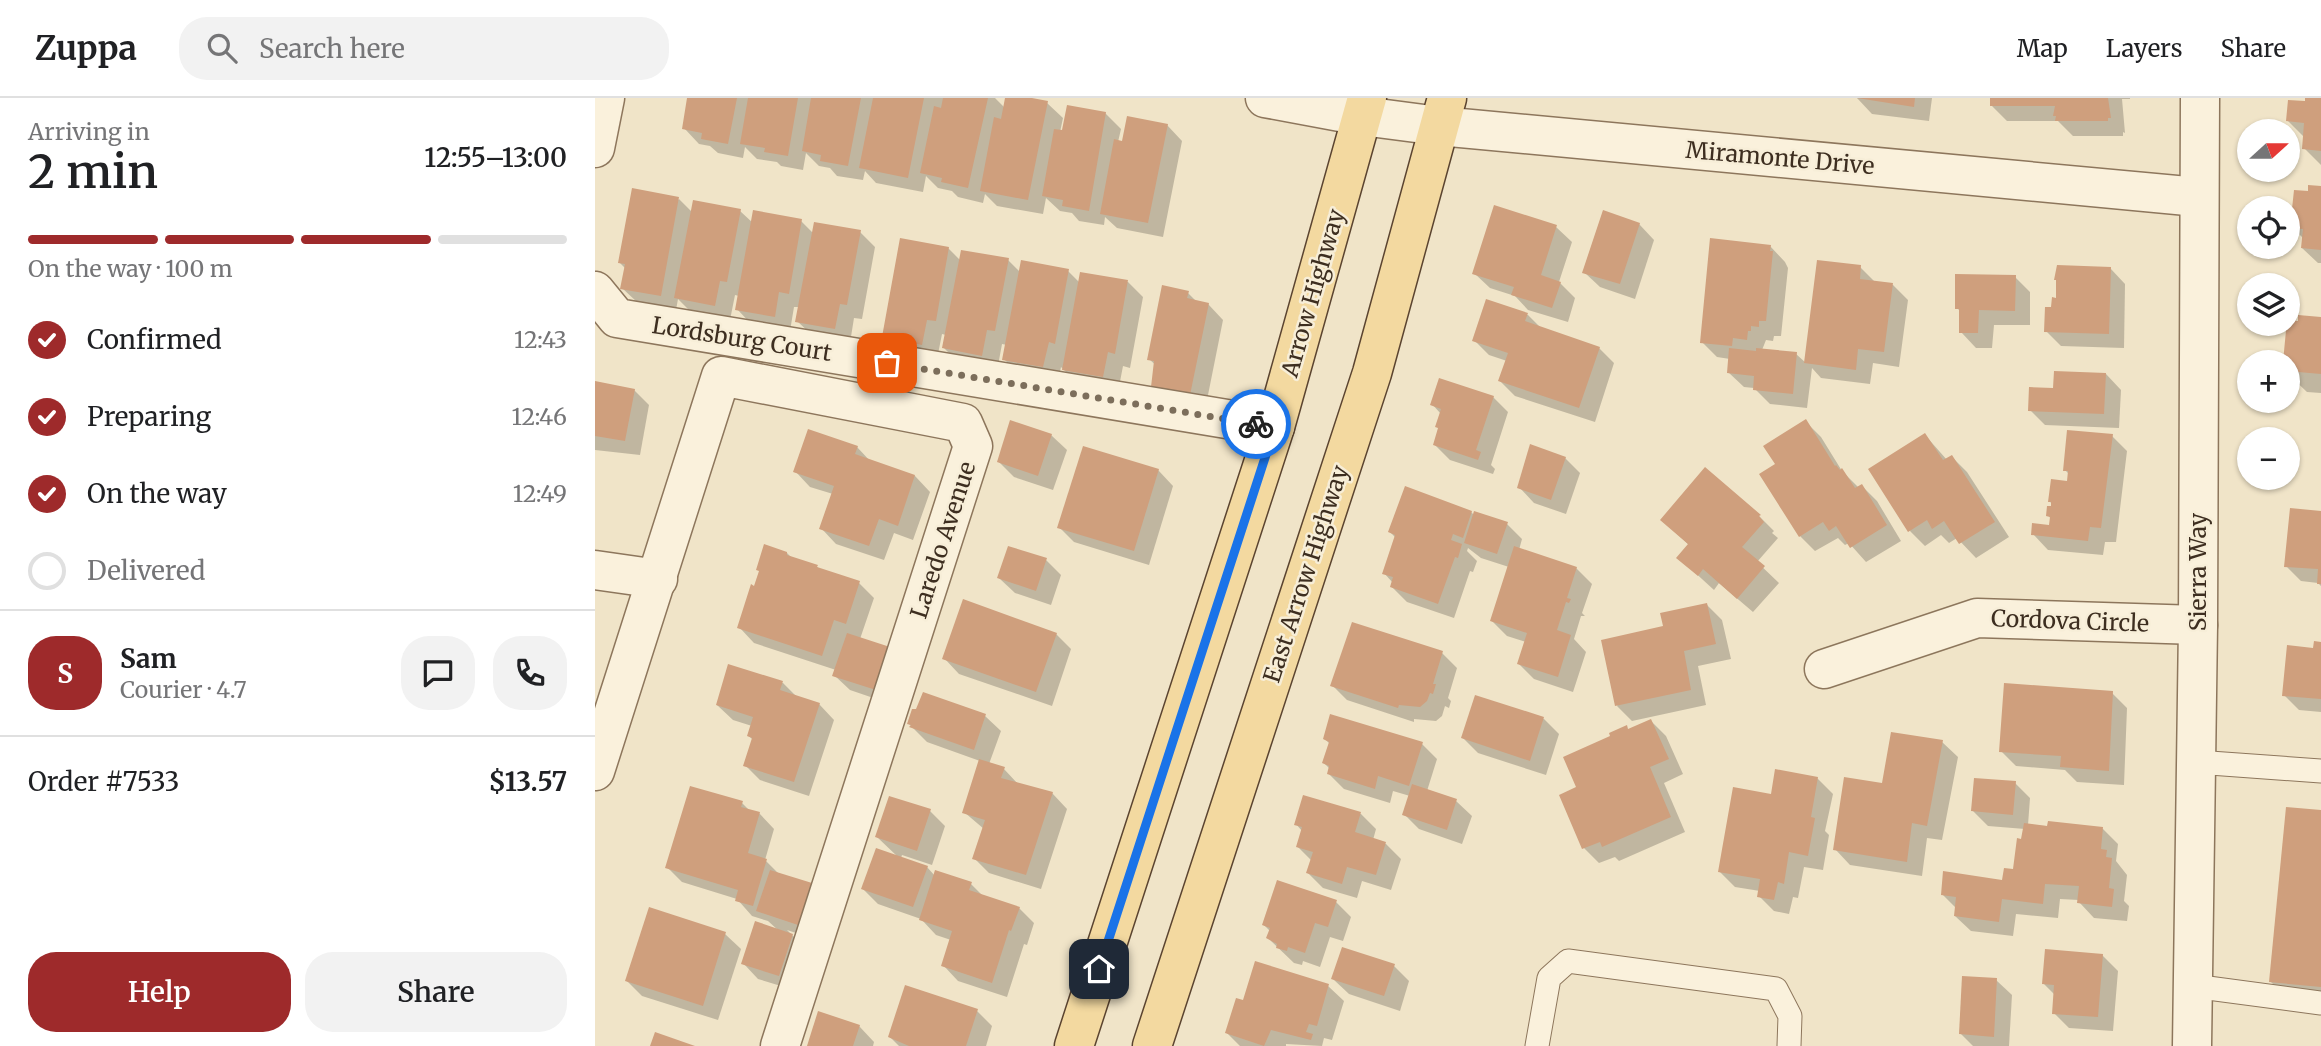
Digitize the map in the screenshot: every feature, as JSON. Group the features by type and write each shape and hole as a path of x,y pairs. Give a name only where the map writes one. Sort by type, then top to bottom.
{"main road":[{"name":"Arrow Highway","path":"1074,1046 1275,427 1365,107"},
{"name":"East Arrow Highway","path":"1152,1046 1372,373 1443,112"}],"street":[{"path":"595,148 605,98"},
{"path":"1265,98 1365,107"},
{"name":"Sierra Way","path":"2192,1046 2198,625 2200,98"},
{"name":"Miramonte Drive","path":"1365,107 1443,112 2198,197"},
{"name":"Lordsburg Court","path":"595,292 617,318 1275,427"},
{"name":"Laredo Avenue","path":"595,771 721,376 963,423 973,446 781,1046"},
{"path":"595,570 658,579"},
{"name":"Cordova Circle","path":"1824,669 1977,618 2198,625"}],"lane":[{"path":"2196,762 2321,771"},
{"path":"1537,1046 1549,978 1568,961 1776,989 1790,1016 1789,1046"},
{"path":"2193,986 2321,1003"}],"building":[{"path":"687,98 737,98 728,144 701,139 702,133 682,129"},
{"path":"748,98 798,98 788,156 764,152 765,148 740,144"},
{"path":"811,98 861,98 848,166 820,161 821,155 802,151"},
{"path":"873,98 924,98 908,178 859,168"},
{"path":"943,98 988,98 968,188 941,182 942,178 920,173 934,106 941,108"},
{"path":"1005,98 1048,101 1028,200 980,191 994,117 1001,119"},
{"path":"1857,98 1915,98 1914,107"},
{"path":"1990,98 2108,98 2111,118 2108,118 2108,121 2055,121 2055,106 1990,106"},
{"path":"2305,98 2321,98 2321,151 2302,149 2304,123 2300,123 2300,119 2286,119 2288,100 2305,101"},
{"path":"1067,105 1106,112 1089,211 1062,206 1063,200 1042,196 1054,129 1062,130"},
{"path":"1127,116 1168,124 1148,223 1100,214 1114,139 1122,141"},
{"path":"2308,185 2321,186 2321,250 2301,248 2303,229 2300,229 2300,196 2293,196 2294,190 2308,191"},
{"path":"632,188 679,197 661,296 620,289 625,264 618,263"},
{"path":"693,200 741,209 727,282 720,281 715,306 674,298"},
{"path":"1494,205 1557,225 1541,275 1561,282 1552,308 1511,295 1514,287 1472,274"},
{"path":"753,210 802,219 789,294 779,292 775,317 735,310"},
{"path":"1603,210 1640,223 1620,284 1582,273"},
{"path":"814,222 861,230 847,305 840,304 835,329 795,322"},
{"path":"900,238 949,247 936,321 927,320 922,345 882,337"},
{"path":"1710,238 1771,245 1770,251 1773,251 1766,321 1759,321 1759,327 1751,326 1747,340 1733,338 1732,346 1700,343"},
{"path":"961,250 1009,258 995,331 987,330 982,356 942,348"},
{"path":"1021,260 1069,269 1055,344 1049,342 1043,367 1002,360"},
{"path":"1817,260 1861,265 1860,279 1893,283 1884,352 1858,349 1856,370 1804,363"},
{"path":"2057,265 2111,267 2109,334 2044,332 2045,307 2051,307 2052,297 2056,298 2054,280"},
{"path":"1080,272 1128,280 1115,354 1108,352 1103,377 1062,370"},
{"path":"1955,274 2016,275 2015,311 1979,310 1978,333 1959,333 1959,309 1955,309"},
{"path":"1162,285 1189,291 1187,298 1209,303 1190,395 1151,387 1154,361 1147,360"},
{"path":"1486,299 1528,313 1525,321 1600,347 1579,408 1498,381 1508,353 1472,341"},
{"path":"2300,315 2321,317 2321,374 2300,372 2300,350 2284,350 2285,336 2300,336"},
{"path":"1729,348 1797,352 1793,394 1753,390 1754,376 1727,373"},
{"path":"2054,371 2106,373 2104,414 2028,411 2029,387 2053,388"},
{"path":"1439,378 1494,396 1476,450 1481,452 1478,460 1433,445 1441,409 1430,405"},
{"path":"595,381 635,389 625,441 595,436"},
{"path":"1806,419 1835,466 1840,470 1842,468 1855,488 1862,484 1887,525 1850,548 1836,526 1829,531 1823,522 1799,537 1759,474 1775,464 1763,446"},
{"path":"1010,420 1052,434 1038,476 997,462"},
{"path":"808,429 858,446 855,454 915,475 898,526 879,519 869,546 819,529 834,486 793,472"},
{"path":"2067,430 2113,434 2101,528 2090,527 2088,541 2031,535 2032,523 2049,525 2050,517 2046,516 2047,506 2051,506 2051,502 2048,502 2051,479 2067,481 2068,471 2063,471"},
{"path":"1925,433 1943,460 1952,455 1995,522 1959,544 1944,521 1932,529 1927,520 1908,532 1868,469"},
{"path":"1530,444 1566,457 1551,500 1517,488"},
{"path":"1083,446 1159,469 1134,551 1057,528"},
{"path":"1705,467 1761,515 1759,516 1764,522 1742,547 1765,566 1737,599 1703,569 1698,576 1676,558 1688,544 1660,520"},
{"path":"1405,486 1472,511 1463,538 1453,534 1451,540 1462,544 1438,604 1390,587 1393,577 1382,574 1395,535 1388,532"},
{"path":"2290,508 2321,511 2321,584 2317,584 2318,569 2284,567"},
{"path":"1474,511 1508,522 1497,554 1464,543"},
{"path":"764,544 818,565 817,567 860,581 846,624 834,620 822,656 737,628 751,584 754,586 759,571 756,570"},
{"path":"1008,546 1047,558 1036,591 997,578"},
{"path":"1514,546 1577,567 1567,598 1571,599 1569,603 1566,602 1557,630 1571,635 1558,677 1517,664 1527,633 1490,621"},
{"path":"963,599 1057,633 1036,692 942,659"},
{"path":"1707,603 1716,644 1684,651 1691,690 1615,706 1601,640 1663,626 1660,613"},
{"path":"1352,622 1443,651 1433,684 1436,684 1433,694 1430,693 1427,701 1420,707 1399,705 1398,708 1330,686"},
{"path":"847,633 890,647 876,690 832,676"},
{"path":"2314,641 2321,642 2321,699 2282,696 2287,645 2313,648"},
{"path":"728,664 783,681 780,690 820,703 794,782 743,766 752,738 747,736 753,717 716,705"},
{"path":"2004,683 2113,691 2109,771 2060,767 2061,756 1999,752"},
{"path":"923,692 986,714 974,750 909,727 911,725 907,724 912,709 916,709"},
{"path":"1475,695 1544,717 1530,761 1461,738"},
{"path":"1330,714 1423,742 1409,786 1378,776 1375,789 1327,774 1329,766 1322,763 1329,742 1323,739"},
{"path":"1651,719 1669,759 1650,767 1671,817 1602,847 1600,842 1582,849 1559,795 1576,787 1563,757 1610,736 1609,733 1627,725 1628,729"},
{"path":"1891,732 1943,740 1927,826 1912,823 1907,862 1833,850 1844,777 1882,783"},
{"path":"979,759 1005,767 1001,778 1053,792 1026,875 972,859 985,820 962,813"},
{"path":"1775,769 1818,777 1811,817 1815,818 1808,856 1789,852 1784,884 1778,882 1774,900 1757,897 1760,879 1718,872 1733,787 1771,794"},
{"path":"1974,778 2016,781 2013,815 1971,811"},
{"path":"1412,784 1457,799 1447,830 1402,815"},
{"path":"690,786 743,801 741,807 760,812 748,853 767,859 753,906 735,901 738,890 665,868"},
{"path":"1303,795 1361,812 1355,832 1386,842 1376,875 1347,867 1342,884 1306,873 1313,852 1296,847 1302,827 1294,825"},
{"path":"889,796 931,809 917,851 875,837"},
{"path":"2286,807 2321,810 2321,987 2269,982"},
{"path":"2048,821 2103,827 2101,849 2107,850 2106,857 2112,858 2109,888 2114,889 2112,907 2077,903 2079,886 2045,884 2043,904 2002,899 1999,922 1954,916 1956,897 1941,895 1943,871 2002,880 2004,868 2013,869 2017,838 2021,839 2024,823 2047,826"},
{"path":"876,848 928,866 913,907 861,889"},
{"path":"770,870 812,883 798,925 756,911"},
{"path":"935,870 972,882 969,890 1020,907 1011,931 1009,930 992,983 941,966 952,931 919,920"},
{"path":"1277,880 1337,900 1328,927 1315,923 1305,953 1288,947 1287,951 1276,948 1277,944 1266,938 1270,928 1262,925"},
{"path":"649,907 726,932 703,1006 625,981"},
{"path":"755,921 793,934 779,976 741,964"},
{"path":"1342,947 1395,964 1384,996 1331,979"},
{"path":"2045,949 2103,954 2098,1017 2052,1014 2054,985 2042,984"},
{"path":"1255,961 1329,984 1317,1026 1309,1024 1306,1032 1313,1034 1311,1040 1271,1030 1264,1046 1225,1033 1236,998 1243,1000"},
{"path":"1962,976 1997,978 1994,1037 1959,1034"},
{"path":"905,985 978,1009 966,1046 909,1046 888,1037"},
{"path":"818,1011 860,1025 853,1046 807,1046"},
{"path":"655,1032 695,1046 650,1046"}],"way so far":[{"path":"887,363 1256,424"}],"route":[{"path":"1099,969 1275,427 1256,424"}]}
